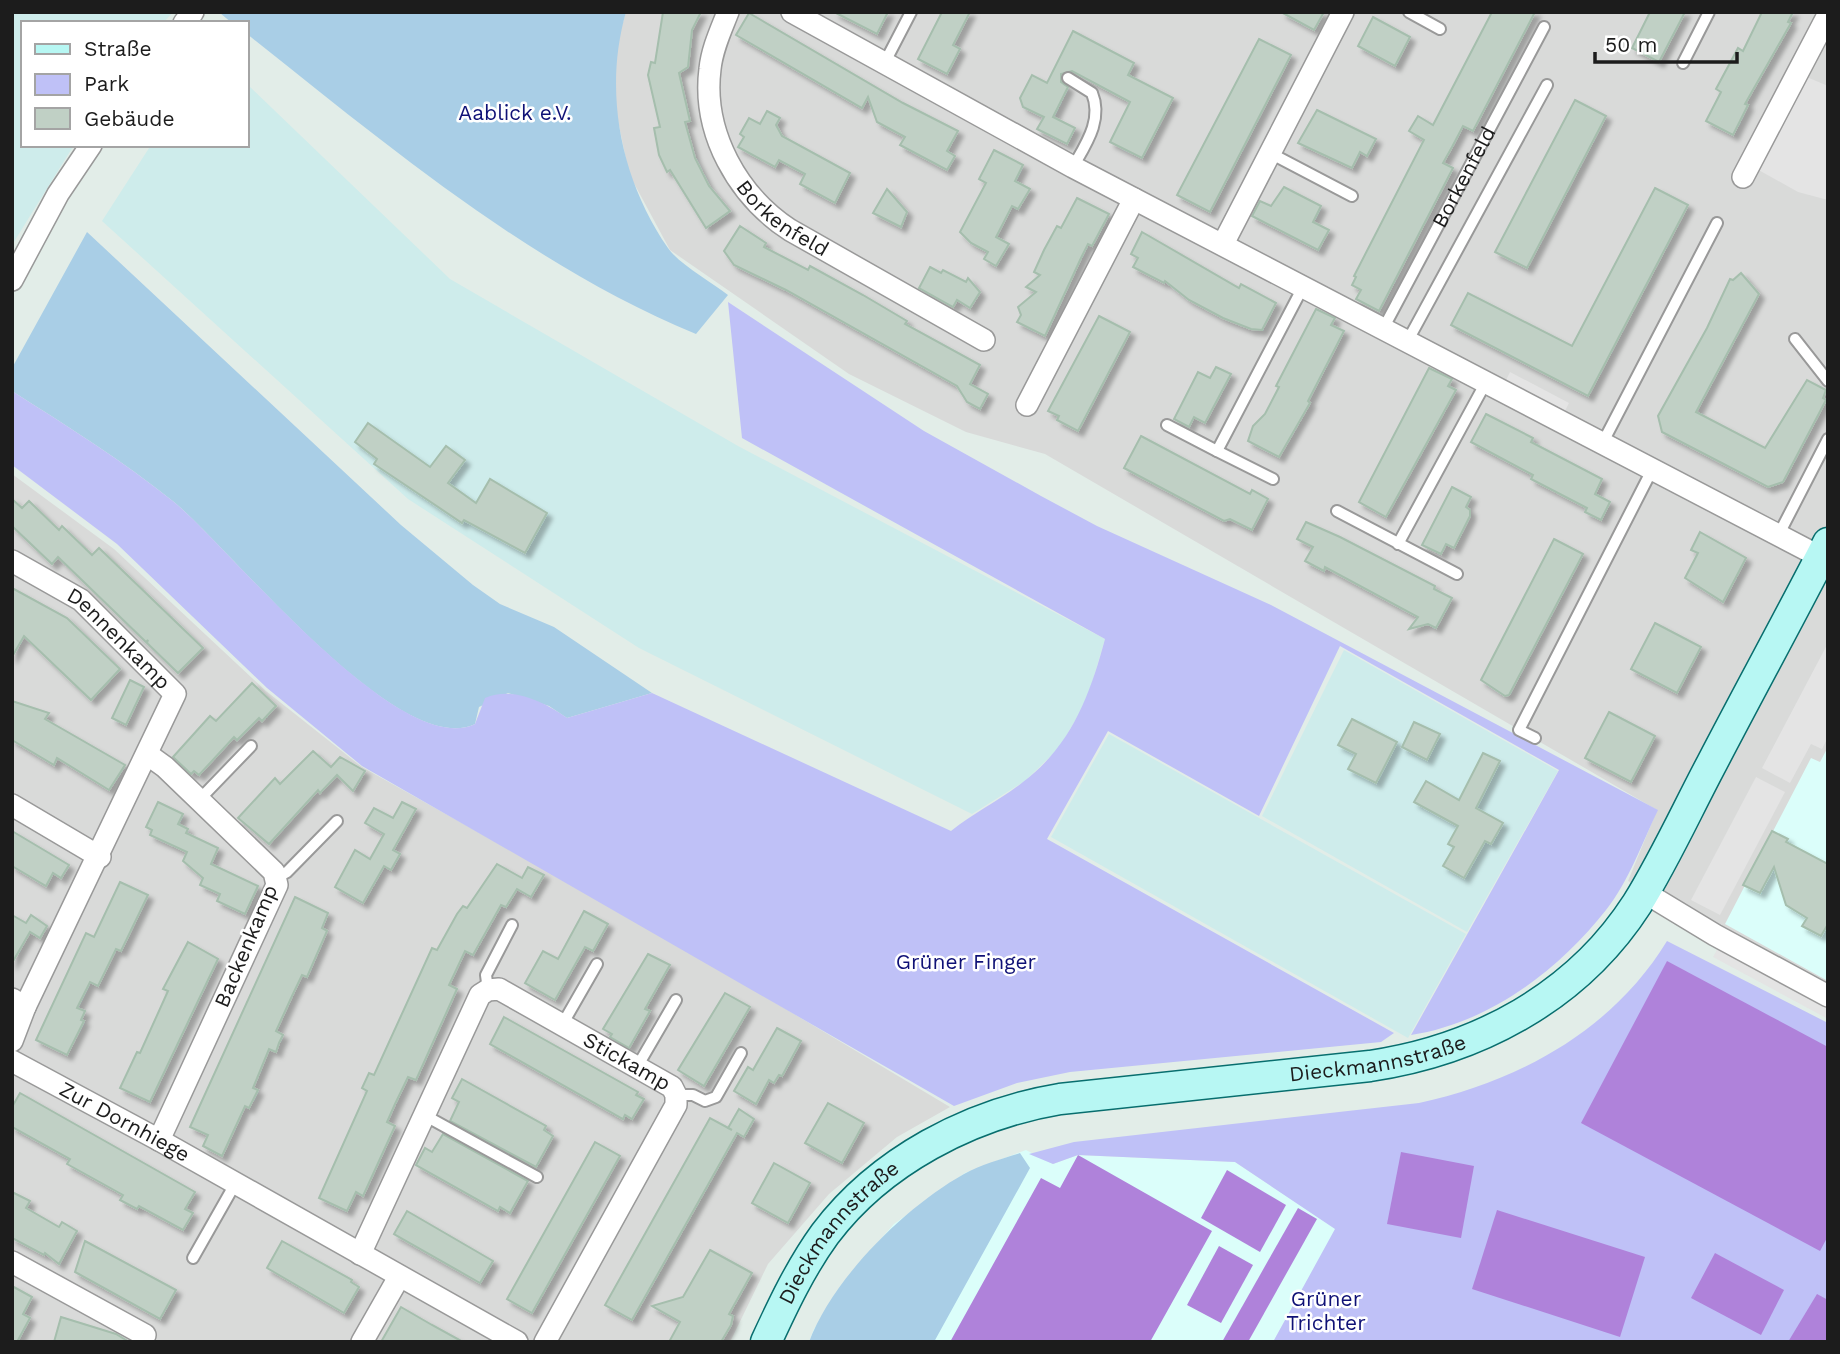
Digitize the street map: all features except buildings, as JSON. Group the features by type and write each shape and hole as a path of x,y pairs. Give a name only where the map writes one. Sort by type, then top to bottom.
{"street":[{"name":"Borkenfeld","path":"728,12 710,68 709,92 713,123 721,145 744,189 765,214 782,225 984,340"},
{"path":"792,12 1073,167 1826,561"},
{"path":"1223,244 1343,12"},
{"path":"1743,177 1828,15"},
{"path":"12,280 58,194 90,147"},
{"path":"1027,405 1134,199"},
{"name":"Dennenkamp","path":"12,561 81,600 175,694 100,857 19,1003"},
{"name":"Dieckmannstraße","path":"783,1342 813,1281 845,1238 890,1193 948,1154 995,1134 1065,1116 1410,1077 1465,1062 1522,1035 1570,1003 1615,960 1652,897 1826,561"},
{"name":"Backenkamp","path":"147,754 200,800 274,872 277,885 159,1140"},
{"path":"12,805 100,857"},
{"path":"1652,897 1715,935 1828,996"},
{"name":"Dieckmannstraße","path":"766,1342 806,1264 839,1218 876,1182 936,1141 984,1119 1045,1101 1370,1066 1417,1058 1457,1046 1514,1020 1562,986 1652,897"},
{"name":"Stickamp","path":"488,990 499,989 672,1087 676,1095 676,1105 545,1342"},
{"path":"360,1254 480,995 488,990"},
{"path":"12,1041 19,1003"},
{"name":"Zur Dornhiege","path":"12,1061 159,1140 517,1342"},
{"path":"12,1262 145,1335"},
{"path":"362,1342 399,1277"}],"lane":[{"path":"884,64 911,12"},
{"path":"1409,12 1440,29"},
{"path":"1683,63 1709,12"},
{"name":"Borkenfeld","path":"1383,329 1545,27"},
{"path":"1068,78 1092,93 1096,110 1095,122 1073,167"},
{"name":"Borkenfeld","path":"1408,342 1547,85"},
{"path":"1270,153 1352,195"},
{"path":"1602,444 1717,223"},
{"path":"1217,451 1303,287"},
{"path":"1795,339 1828,380"},
{"path":"1398,544 1485,384"},
{"path":"1167,425 1273,480"},
{"path":"1778,536 1828,439"},
{"path":"1519,730 1652,470"},
{"path":"1337,511 1457,575"},
{"path":"1507,725 1535,738"},
{"path":"200,800 251,746"},
{"path":"275,878 287,872 337,821"},
{"path":"488,990 486,975 512,925"},
{"path":"562,1025 597,964"},
{"path":"637,1067 676,1000"},
{"path":"676,1095 693,1095 705,1101 716,1097 741,1053"},
{"path":"424,1115 537,1177"},
{"path":"193,1258 235,1184"}],"shaded area":[{"path":"12,12 173,12 165,21 21,21 21,147 73,147 12,245"},
{"path":"626,12 1828,12 1828,986 1628,881 1657,810 1045,454 966,432 849,374 670,250 629,174 616,111 616,46"},
{"path":"1802,75 1828,86 1828,200 1798,192 1755,168"},
{"path":"248,85 450,279 738,446 1105,639 1087,700 1059,748 1025,781 972,814 639,648 408,499 102,221 150,147 248,147"},
{"path":"1510,372 1569,403 1563,415 1504,384"},
{"path":"12,474 114,549 266,691 362,767 660,934 950,1107 897,1137 829,1194 768,1264 730,1342 12,1342"},
{"path":"1828,643 1828,737 1822,749 1811,744 1790,783 1762,768"},
{"path":"1344,650 1558,771 1467,932 1262,816"},
{"path":"1109,734 1466,934 1408,1038 1051,837"},
{"path":"1828,747 1828,981 1725,924 1811,758 1820,762"},
{"path":"1756,777 1785,792 1720,915 1691,900"},
{"path":"1719,946 1828,1005 1828,1019 1713,957"},
{"path":"1667,961 1828,1047 1828,1236 1820,1251 1581,1123"},
{"path":"1026,1150 1053,1164 1078,1155 1235,1162 1336,1229 1273,1342 809,1342 814,1329 852,1272 894,1224 965,1173"},
{"path":"1401,1152 1474,1166 1461,1238 1387,1224"},
{"path":"1078,1155 1212,1231 1150,1342 950,1342 1041,1178 1060,1188"},
{"path":"1227,1170 1286,1205 1260,1252 1201,1218"},
{"path":"1298,1208 1317,1219 1248,1342 1222,1342"},
{"path":"1497,1210 1645,1257 1620,1337 1472,1289"},
{"path":"1219,1246 1253,1265 1221,1323 1187,1305"},
{"path":"1715,1253 1784,1290 1761,1335 1691,1298"},
{"path":"1817,1294 1828,1300 1828,1342 1788,1342"}],"green space":[{"name":"Aablick e.V.","path":"626,12 619,42 617,104 628,165 638,194 673,254 728,295 696,334 575,274 461,200 407,160 248,35 248,21 230,21 220,13"},
{"path":"87,232 401,525 473,585 500,604 554,627 652,693 567,718 549,706 508,693 479,707 475,724 443,727 404,711 361,682 317,644 174,502 115,458 12,391 12,368"},
{"name":"Grüner Finger","path":"728,302 924,431 1041,496 1097,526 1271,605 1658,810 1614,899 1566,954 1520,991 1468,1019 1411,1035 1559,770 1340,646 1259,816 1108,731 1047,839 1394,1033 1381,1042 1070,1072 1017,1083 954,1106 362,766 267,688 117,544 12,465 12,391 115,458 174,502 317,644 361,682 404,711 443,727 475,724 485,698 496,695 528,698 567,718 652,693 951,831 1023,782 1054,752 1066,736 1085,699 1105,639 742,438"},
{"name":"Grüner Trichter","path":"1667,941 1828,1023 1828,1342 1273,1342 1335,1229 1235,1162 1078,1155 1053,1164 1029,1154 1074,1142 1419,1103 1492,1081 1527,1066 1591,1026 1645,973"},
{"path":"1020,1153 1030,1168 934,1342 809,1342 835,1293 873,1246 895,1225 941,1188 964,1174"}]}
